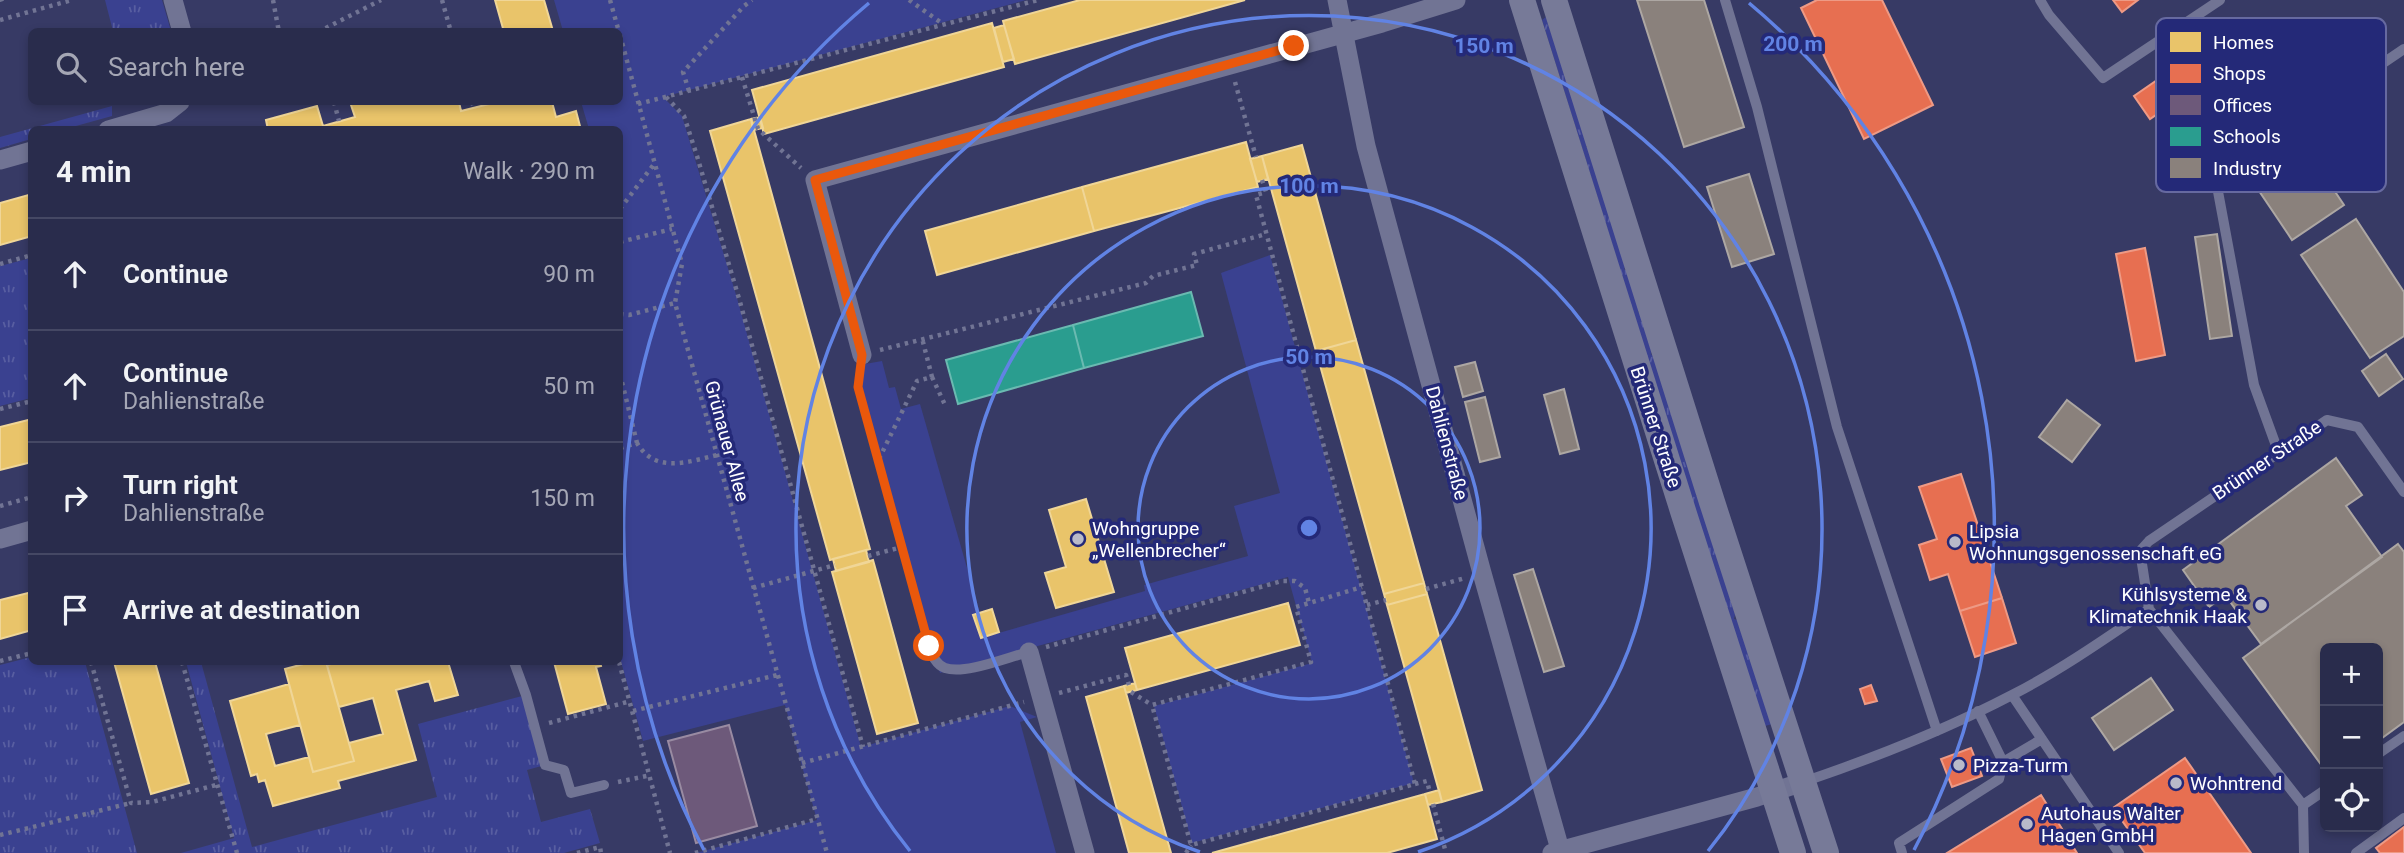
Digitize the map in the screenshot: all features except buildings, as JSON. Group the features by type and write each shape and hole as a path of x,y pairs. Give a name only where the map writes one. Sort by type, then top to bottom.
{"main road":[{"name":"Brünner Straße","path":"1522,0 1794,853"},
{"name":"Brünner Straße","path":"1554,0 1826,853"}],"street":[{"path":"173,0 181,28"},
{"name":"Dahlienstraße","path":"1337,0 1366,146 1558,852 1802,782"},
{"path":"862,355 815,180 1456,0"},
{"path":"122,126 166,113 176,105"},
{"path":"0,160 28,152"},
{"path":"0,539 28,531"},
{"path":"1028,652 1085,853"}],"lane":[{"path":"1725,0 1758,107 1838,427 1937,731"},
{"path":"2040,0 2049,15 2104,78 2156,43"},
{"path":"2193,18 2220,0"},
{"path":"2386,61 2404,49"},
{"path":"2218,192 2254,385 2278,451"},
{"name":"Brünner Straße","path":"2148,609 2140,551 2148,541 2327,420 2358,427 2404,492"},
{"path":"1802,782 1885,753 2012,695 2105,639 2148,609 2303,805 2304,853"},
{"path":"929,646 934,659 943,668 959,670 1028,652"},
{"path":"515,665 545,765 565,769 571,793 604,785"},
{"path":"2012,695 2119,853"},
{"path":"1902,853 1899,843 1999,779 2003,762 1978,711"},
{"path":"2383,751 2404,736"},
{"path":"2003,762 2042,739"},
{"path":"2303,805 2320,793"},
{"path":"2356,853 2404,818"}],"path":[{"path":"0,20 72,0"},
{"path":"273,0 278,28"},
{"path":"326,28 381,0"},
{"path":"442,0 450,28"},
{"name":"Grünauer Allee","path":"610,0 618,28"},
{"path":"689,91 683,72 752,0"},
{"path":"909,0 943,25"},
{"path":"638,104 1038,0"},
{"name":"Grünauer Allee","path":"623,48 682,264 675,303 827,853"},
{"path":"1230,64 1256,157"},
{"path":"742,77 758,129 815,180"},
{"path":"666,97 684,116 693,143 863,747"},
{"path":"335,105 340,121"},
{"path":"623,205 654,164"},
{"path":"1262,180 1266,192 1256,195 1415,784"},
{"path":"623,241 672,229"},
{"path":"929,646 858,387 862,355 1146,283 1153,276 1197,265 1194,254 1266,234"},
{"path":"0,264 28,257"},
{"path":"623,314 675,303"},
{"path":"922,338 932,377 946,407"},
{"path":"878,460 917,381 932,377"},
{"path":"623,386 643,453 653,460 668,464 691,462 717,455"},
{"path":"0,409 28,402"},
{"path":"623,447 638,443"},
{"path":"0,506 28,498"},
{"path":"868,555 902,547"},
{"path":"753,588 835,565"},
{"path":"1426,589 1482,573"},
{"path":"1028,652 1282,581 1295,581 1305,587 1309,603"},
{"path":"1152,705 1311,662 1296,607 1362,587"},
{"path":"1367,605 1385,600"},
{"path":"0,662 28,654"},
{"path":"92,665 131,803"},
{"path":"183,665 237,853"},
{"path":"620,665 670,853"},
{"path":"802,763 1126,675 1129,685"},
{"path":"633,710 777,676"},
{"path":"1131,692 1152,705 1191,845"},
{"path":"535,727 631,701"},
{"path":"604,785 651,775"},
{"path":"1186,853 1191,845 1427,781 1430,793"},
{"path":"0,835 131,803 152,802 216,785"},
{"path":"1433,804 1446,853"},
{"path":"695,853 817,819"},
{"path":"577,853 600,847 601,853"}],"green space":[{"path":"105,0 162,0 170,28 112,28"},
{"path":"554,0 1026,0 663,97 682,116 737,298 861,747 1010,706 1037,717 1020,722 1056,853 696,853 817,820 785,705 643,741 622,665 623,126 588,126 582,105 623,105 623,28 562,28"},
{"path":"1546,17 1735,614 1734,619 1737,620 1772,724 1765,726 1734,634 1542,20"},
{"path":"112,106 112,116 76,126 40,126"},
{"path":"28,129 28,140 0,148 0,137"},
{"path":"1270,255 1414,783 1192,843 1154,706 1312,663 1288,577 940,673 861,387 865,364 882,361 889,388 895,387 901,409 920,404 980,613 974,615 981,638 1145,591 1144,585 1248,556 1234,506 1280,493 1221,273"},
{"path":"28,259 28,399 0,406 0,266"},
{"path":"28,658 28,665 86,665 137,853 0,853 0,665"},
{"path":"187,665 202,665 252,847 437,797 418,724 526,695 545,765 527,770 541,822 590,809 600,843 564,853 181,853 234,838"}],"place":[{"name":"Wohngruppe „Wellenbrecher“","path":"1078,539"},
{"name":"Lipsia Wohnungsgenossenschaft eG","path":"1955,542"},
{"name":"Kühlsysteme & Klimatechnik Haak","path":"2261,605"},
{"name":"Pizza-Turm","path":"1959,765"},
{"name":"Wohntrend","path":"2176,783"},
{"name":"Autohaus Walter Hagen GmbH","path":"2027,824"}],"route":[{"path":"929,646 858,387 862,355 815,180 1294,46"}]}
